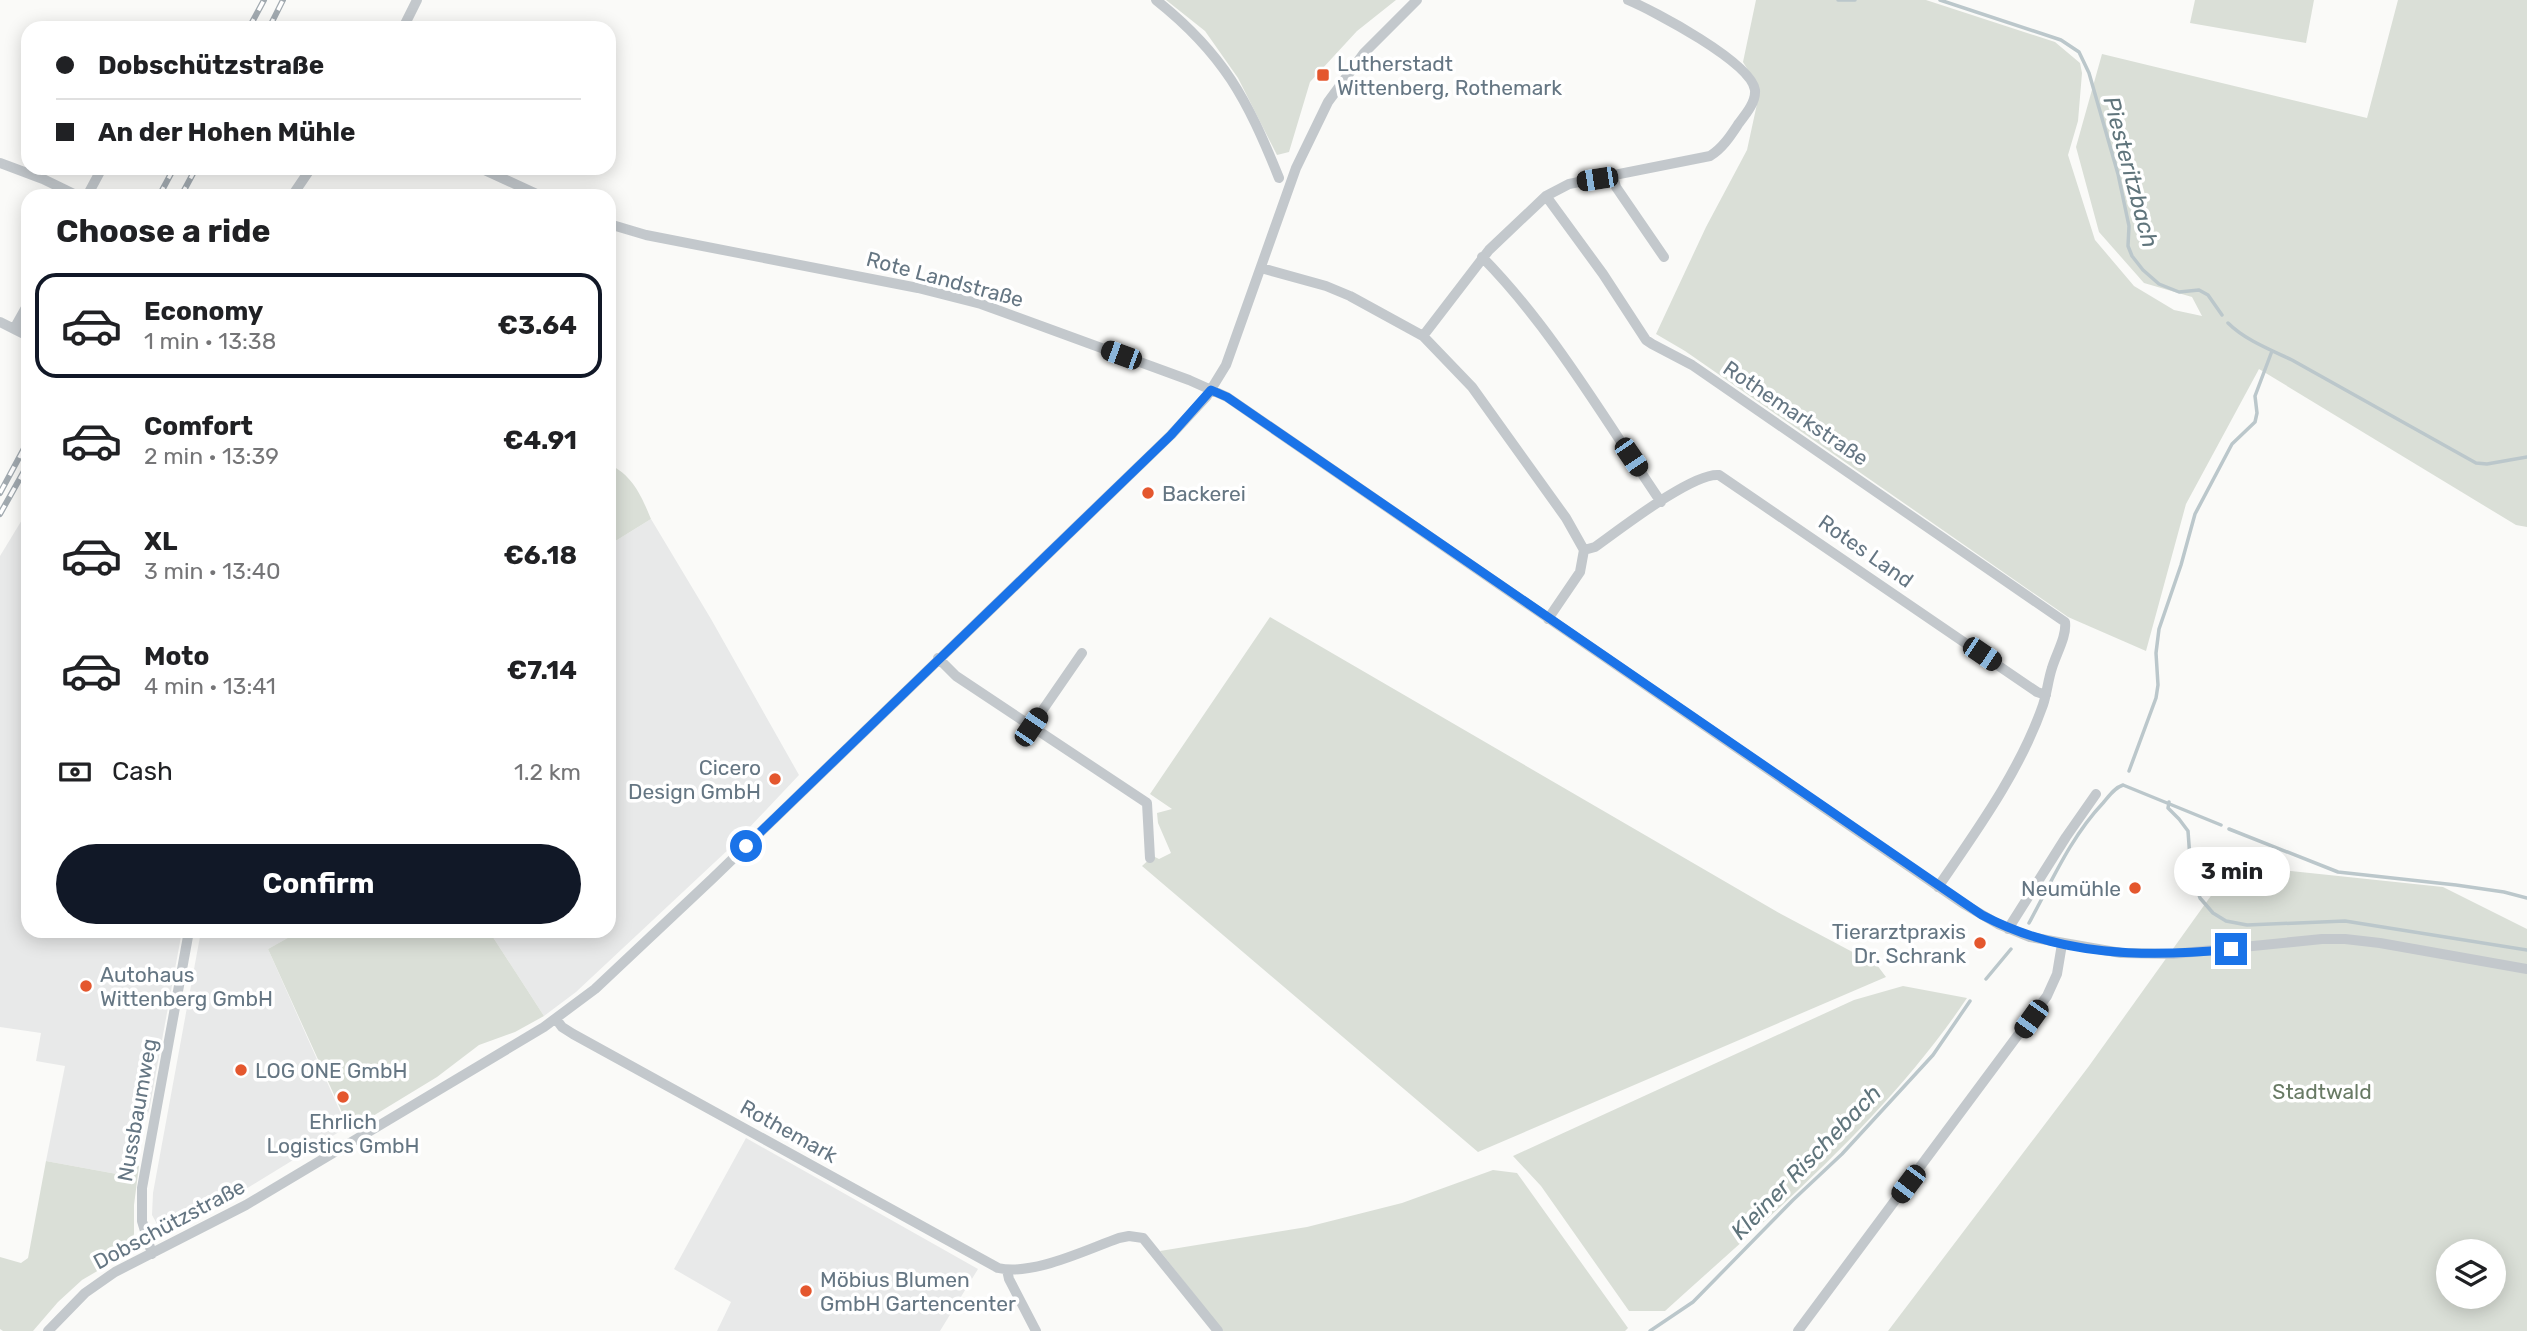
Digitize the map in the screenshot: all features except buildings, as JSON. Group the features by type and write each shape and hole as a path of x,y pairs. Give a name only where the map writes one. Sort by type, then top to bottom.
{"street":[{"path":"406,21 417,0"},
{"path":"1156,0 1194,32 1228,73 1242,96 1279,178"},
{"path":"1150,859 1147,803 956,676 938,658 1171,435 1211,390 1230,355 1300,158 1328,102 1375,40 1417,0"},
{"path":"1423,335 1482,257 1546,196 1569,184 1703,159 1717,152 1745,115 1754,99 1753,82 1739,66 1672,21 1628,0"},
{"path":"0,163 21,171"},
{"path":"32,175 64,189"},
{"path":"495,175 526,189"},
{"path":"1613,176 1616,187 1664,257"},
{"name":"Rothemarkstraße","path":"1546,196 1604,274 1646,340 1692,365 2065,622 2066,627 2051,670 2046,695"},
{"name":"Rote Landstraße","path":"616,226 646,235 970,301 1001,310 1227,397 1938,887 2008,929 2062,944 2121,953 2160,955 2345,939 2527,969"},
{"path":"1482,257 1501,276 1542,328 1661,502"},
{"path":"1261,268 1343,293 1389,315 1423,335 1472,387 1566,518 1584,550 1585,558 1580,572 1548,619"},
{"path":"15,330 21,318"},
{"path":"0,322 21,333"},
{"name":"Rotes Land","path":"1584,550 1595,547 1661,502 1708,475 1724,477 2037,692 2046,695"},
{"path":"1031,727 1082,653"},
{"name":"Dobschützstraße","path":"48,1331 85,1293 115,1272 293,1178 556,1019 595,989 712,879 938,658"},
{"path":"1938,887 1993,806 2027,740 2046,695"},
{"path":"2008,929 2066,836 2096,794"},
{"name":"Nussbaumweg","path":"152,1254 142,1220 142,1188 188,938"},
{"path":"1798,1331 2047,996 2057,974 2062,944"},
{"name":"Rothemark","path":"556,1019 573,1034 998,1268 1007,1270"},
{"path":"1036,1331 1007,1270 1040,1265 1119,1238 1137,1236 1143,1238 1217,1331"}],"shaded area":[{"path":"651,519 799,775 730,848 576,992 544,1016 494,938 616,938 616,541"},
{"path":"21,522 21,938 181,938 149,1111 144,1122 133,1177 46,1161 65,1066 36,1061 41,1033 0,1027 0,556"},
{"path":"200,938 288,938 268,949 347,1127 236,1195 162,1233 152,1215 153,1193"},
{"path":"746,1138 978,1269 940,1331 717,1331 731,1302 674,1269"}],"green space":[{"path":"1166,0 1396,0 1357,31 1310,82 1289,152 1277,155 1238,78 1205,31"},
{"path":"1756,0 1926,0 2055,42 2080,63 2082,73 2078,121 2068,155 2095,240 2134,286 2174,310 2202,316 2192,297 2144,283 2099,232 2076,147 2102,54 2367,118 2398,0 2527,0 2527,527 2516,525 2259,369 2186,504 2146,651 2068,617 1685,351 1656,334 1706,227 1747,150 1760,90 1743,62"},
{"path":"2195,0 2314,0 2306,43 2190,23"},
{"path":"616,468 630,480 640,494 651,519 616,541"},
{"path":"1270,617 1781,914 1877,965 1886,977 1478,1152 1142,866 1153,856 1159,859 1171,853 1158,823 1157,813 1172,809 1150,794"},
{"name":"Stadtwald","path":"2233,865 2443,887 2527,929 2527,1331 1888,1331 2089,1066"},
{"path":"288,938 494,938 544,1016 515,1032 479,1045 437,1077 350,1130 268,949"},
{"path":"1903,986 1967,998 1901,1084 1864,1125 1786,1201 1665,1311 1629,1311 1541,1186 1513,1156 1854,1000"},
{"path":"46,1161 133,1177 136,1165 139,1166 134,1205 134,1234 130,1247 123,1256 82,1280 33,1331 3,1331 0,1329 0,1257 21,1263 28,1258"},
{"path":"1493,1170 1517,1173 1628,1328 1625,1331 1223,1331 1160,1251 1307,1227 1402,1203"}],"waterway":[{"name":"Piesteritzbach","path":"1838,0 1855,0"},
{"name":"Piesteritzbach","path":"1940,0 2061,40 2079,52 2089,73 2118,174 2129,226 2128,246 2132,256 2159,284 2179,292 2199,290 2208,295 2222,315"},
{"name":"Piesteritzbach","path":"2228,323 2250,340 2292,360 2476,463 2487,464 2527,457"},
{"path":"2129,771 2156,698 2159,629 2195,514 2232,444 2255,422 2255,396 2272,351"},
{"name":"Kleiner Rischebach","path":"2123,785 2221,825"},
{"name":"Kleiner Rischebach","path":"2029,923 2062,860 2091,816 2112,792 2123,785"},
{"path":"2169,802 2168,808 2188,831 2191,872 2200,898 2213,913 2226,921 2247,925 2345,921 2527,950"},
{"name":"Kleiner Rischebach","path":"2229,829 2338,872 2456,885 2527,898"},
{"name":"Kleiner Rischebach","path":"1986,979 2011,949"},
{"name":"Kleiner Rischebach","path":"1650,1331 1693,1302 1842,1154 1933,1055 1970,1001"}],"railway":[{"path":"253,21 264,0"},
{"path":"272,21 283,0"},
{"path":"163,189 170,175"},
{"path":"185,189 192,175"},
{"path":"0,493 21,454"},
{"path":"0,514 21,476"}],"place":[{"name":"Lutherstadt Wittenberg, Rothemark","path":"1323,75"},
{"name":"Backerei","path":"1148,493"},
{"name":"Cicero Design GmbH","path":"775,779"},
{"name":"Neumühle","path":"2135,888"},
{"name":"Tierarztpraxis Dr. Schrank","path":"1980,943"},
{"name":"Autohaus Wittenberg GmbH","path":"86,986"},
{"name":"LOG ONE GmbH","path":"241,1070"},
{"name":"Ehrlich Logistics GmbH","path":"343,1097"},
{"name":"Möbius Blumen GmbH Gartencenter","path":"806,1291"}],"route":[{"path":"746,846 1171,435 1211,390 1227,397 1982,915 2030,937 2109,952 2160,955 2231,949"}]}
